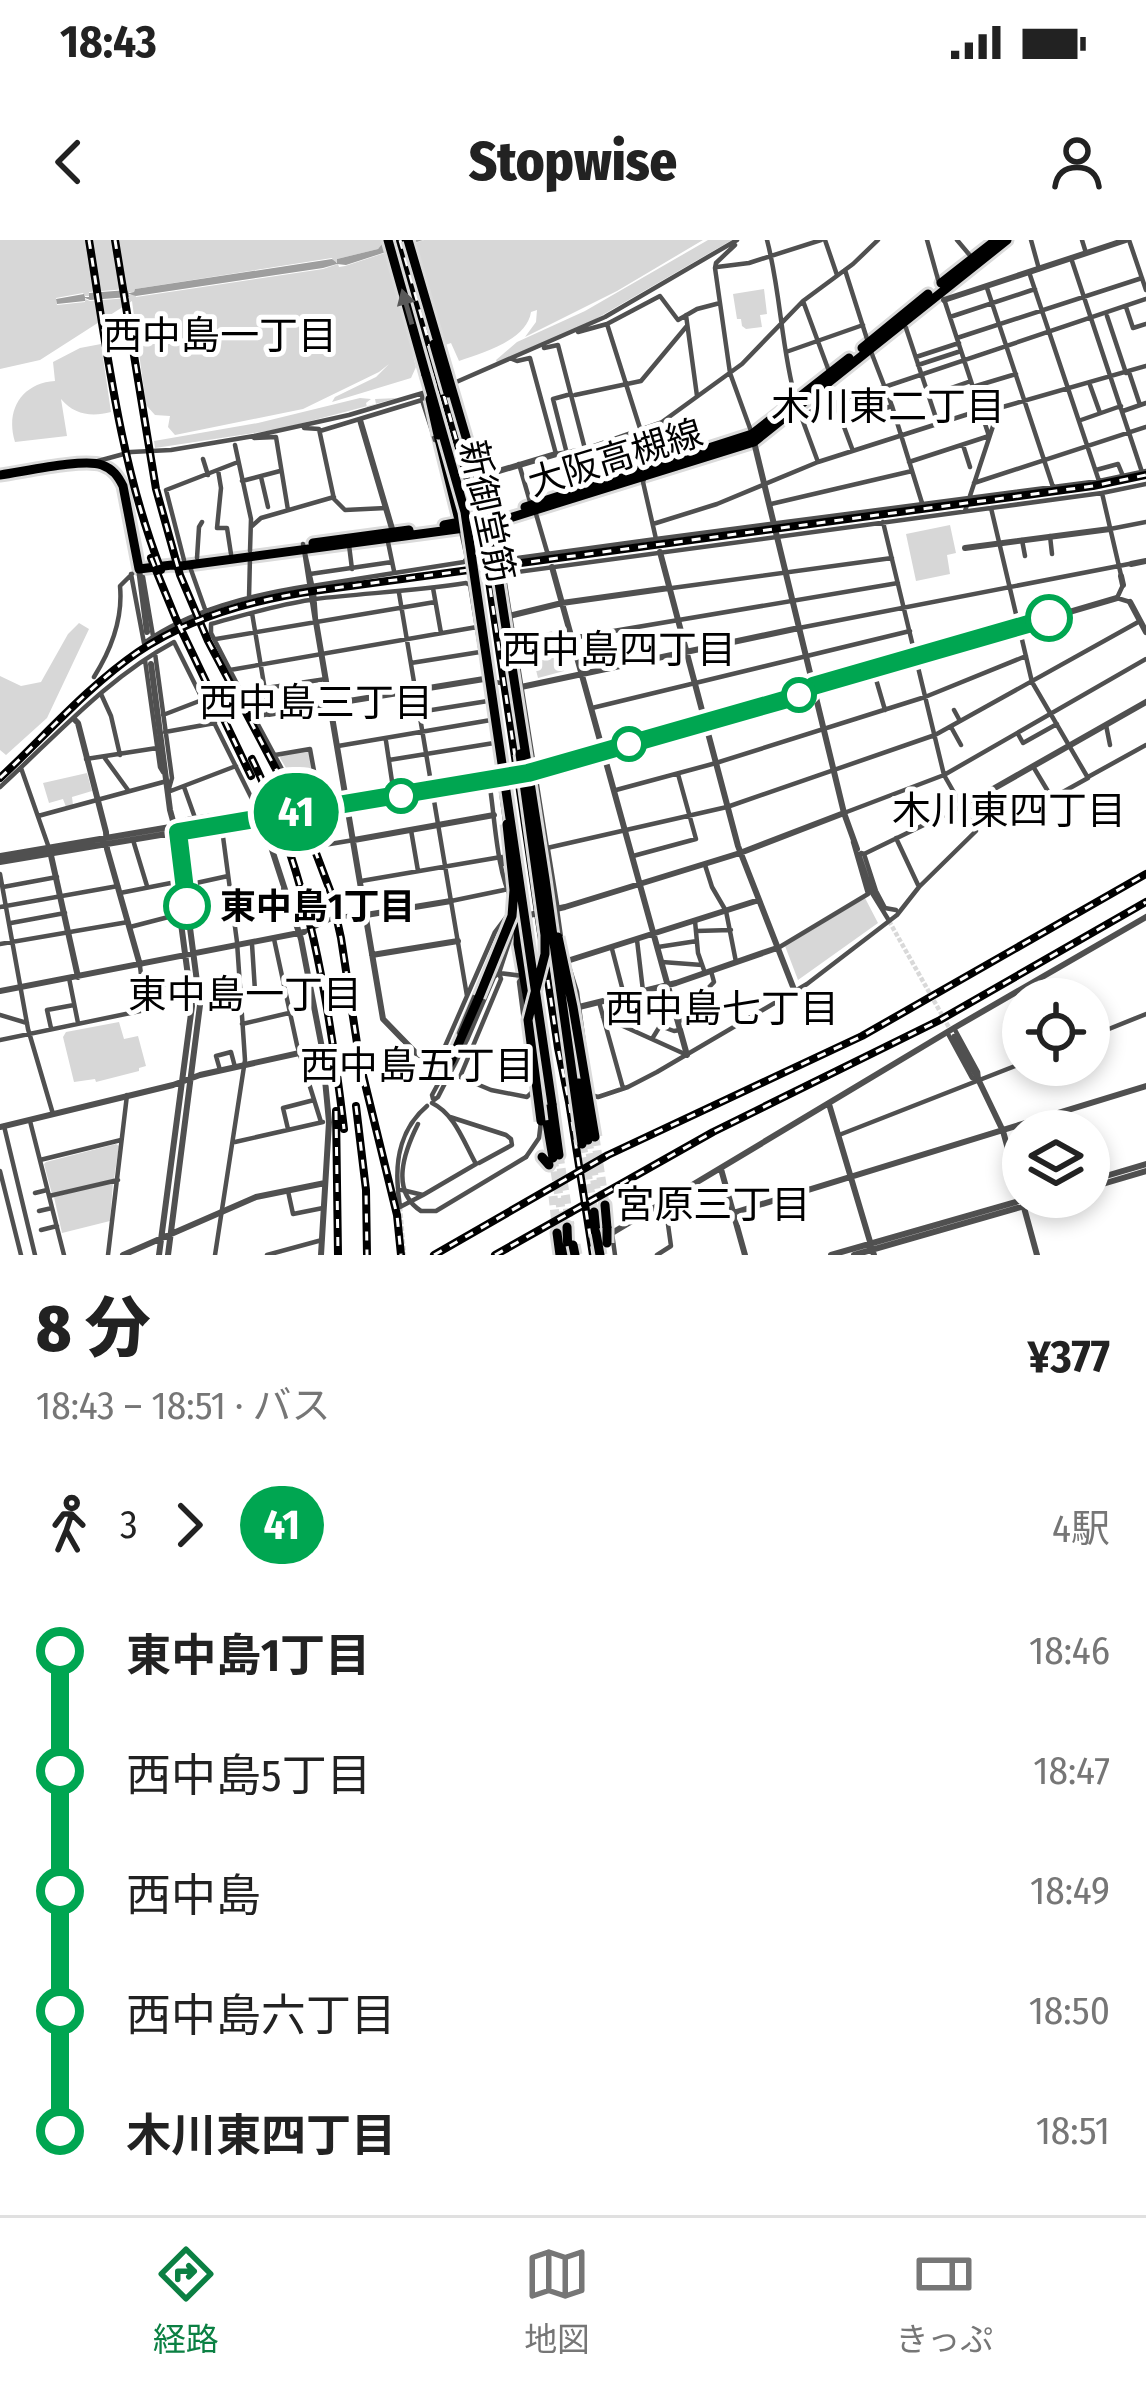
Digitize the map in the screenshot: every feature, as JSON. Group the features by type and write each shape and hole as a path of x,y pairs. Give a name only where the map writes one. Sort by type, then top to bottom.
{"main road":[{"name":"新御堂筋","path":"388,240 466,512 509,805 552,1156"},
{"name":"新御堂筋","path":"409,240 484,497 545,879 570,989 588,1140 574,1010"},
{"name":"大阪高槻線","path":"190,561 486,521 753,438 798,408 941,292 996,240"},
{"name":"大阪高槻線","path":"868,347 1007,240"},
{"path":"430,315 436,353 486,521 554,910 554,936 574,1010"},
{"path":"426,375 461,524 469,537 498,775 511,822 506,861"},
{"path":"0,477 84,464 100,464 113,471 122,481 135,572"},
{"path":"0,477 94,468 110,475 123,493"},
{"name":"大阪高槻線","path":"486,521 598,484 645,474"},
{"name":"大阪高槻線","path":"303,547 390,535"},
{"name":"大阪高槻線","path":"135,572 250,554"},
{"path":"516,689 520,757 545,935 528,1020 552,1156"},
{"path":"446,1065 452,1061 473,997 512,916 509,805"},
{"path":"511,822 506,861 519,897 518,944 552,1156"},
{"path":"599,1209 608,1248"},
{"path":"564,1228 569,1255"}],"street":[{"path":"738,240 715,268 730,373 765,484 844,813 885,908 898,911"},
{"path":"320,431 425,395 572,333 738,240"},
{"path":"766,240 798,408 818,462"},
{"path":"715,268 771,257 820,240 841,272 863,325 922,503"},
{"path":"482,476 585,449 662,422 742,364 802,302 878,240"},
{"path":"957,240 973,259"},
{"path":"1031,240 1039,269"},
{"path":"1082,240 1086,253"},
{"path":"941,292 987,286 1127,240 1146,290"},
{"path":"930,241 941,292 989,436"},
{"path":"1136,259 1146,256"},
{"path":"501,560 1053,488 1144,471 1071,258"},
{"path":"1029,272 1099,481"},
{"path":"917,361 999,324 1143,275"},
{"path":"987,286 1053,488"},
{"path":"950,317 1035,289"},
{"path":"572,333 607,324 660,296 678,320 720,303"},
{"path":"798,408 836,403 1146,299"},
{"path":"802,302 853,451"},
{"path":"1126,306 1133,328 1146,324"},
{"path":"1078,420 1143,404 1106,313"},
{"path":"686,315 698,396"},
{"path":"902,323 938,424"},
{"path":"607,324 651,463 644,482 656,539"},
{"path":"786,352 863,325"},
{"path":"567,453 553,399 641,381 686,327"},
{"path":"538,347 558,345 598,484"},
{"path":"512,359 530,358 556,454"},
{"path":"653,524 717,504 818,462 981,410 1146,367"},
{"path":"928,396 1016,374"},
{"path":"454,382 497,515"},
{"path":"1090,384 1100,413"},
{"path":"425,395 433,409 429,422"},
{"path":"94,677 115,636 121,583 135,572 150,634 249,598 465,561 461,524 425,395"},
{"path":"84,464 131,452 254,436 425,395"},
{"path":"843,422 892,406"},
{"path":"964,512 999,408"},
{"path":"360,420 386,508 394,572"},
{"path":"301,426 320,431 334,497 345,510 386,508"},
{"path":"974,483 1146,427"},
{"path":"254,436 276,436 288,510"},
{"path":"909,462 989,436"},
{"path":"235,445 252,526 249,598"},
{"path":"963,445 970,467"},
{"path":"203,459 208,475"},
{"path":"206,612 166,490 238,463"},
{"path":"519,464 548,555"},
{"path":"1095,471 1118,464 1123,476"},
{"path":"218,470 217,528 227,527 231,554"},
{"path":"242,481 280,471"},
{"path":"770,505 911,471"},
{"path":"261,476 268,507"},
{"path":"503,574 1146,484"},
{"path":"1102,493 1122,580 1146,632"},
{"path":"252,526 261,518 334,497"},
{"path":"991,508 1032,682 1088,778"},
{"path":"486,521 497,533 516,689"},
{"path":"964,548 1146,521"},
{"path":"190,561 202,522"},
{"path":"530,768 592,1095 623,1088 795,992 897,915 976,831 944,775 883,522"},
{"path":"1050,536 1052,554"},
{"path":"1022,540 1025,556"},
{"path":"349,544 352,569"},
{"path":"303,547 310,586"},
{"path":"303,547 384,1020 433,1064 473,997 495,932 507,916 554,910 740,853 944,775 1146,658"},
{"path":"660,553 740,853 795,992"},
{"path":"509,616 562,603 892,558"},
{"path":"254,717 487,680 516,689 686,650 1146,561"},
{"path":"310,574 392,562"},
{"path":"1117,598 1131,564"},
{"path":"552,567 687,1055"},
{"path":"300,806 211,624 312,600 466,583 480,640"},
{"path":"572,638 898,583"},
{"path":"433,588 441,633"},
{"path":"399,593 458,941 473,997"},
{"path":"0,859 530,768 805,694 813,686 1117,598 1130,602"},
{"path":"215,640 435,602"},
{"path":"252,613 269,714"},
{"path":"547,848 727,807 935,735 1143,619"},
{"path":"592,708 910,631"},
{"path":"230,670 441,633 480,640"},
{"path":"411,663 480,640"},
{"path":"0,788 117,678 174,642 262,814 302,933 322,1048 325,1183 321,1255"},
{"path":"154,653 172,778 168,791"},
{"path":"615,790 716,764 925,698 1026,656"},
{"path":"148,661 157,748 166,779"},
{"path":"148,661 190,956 191,1013 164,1255"},
{"path":"872,668 885,710"},
{"path":"264,688 326,679"},
{"path":"389,760 496,748 487,680"},
{"path":"101,694 120,755"},
{"path":"163,715 203,700"},
{"path":"419,712 488,701"},
{"path":"858,848 896,838 963,806 1146,702"},
{"path":"954,710 960,722"},
{"path":"0,1040 145,1010 140,965 74,719"},
{"path":"338,746 491,720"},
{"path":"165,732 215,723"},
{"path":"1017,732 1023,743 1057,724"},
{"path":"1106,725 1110,745"},
{"path":"951,727 961,745"},
{"path":"386,738 394,788"},
{"path":"1033,766 1052,798 1146,745"},
{"path":"86,758 157,748"},
{"path":"275,755 310,749 319,798"},
{"path":"104,757 128,790"},
{"path":"168,791 236,766"},
{"path":"21,768 62,897 78,1023"},
{"path":"633,856 696,838 678,773"},
{"path":"451,1118 506,1135 512,1144 400,1207 396,1171 401,1145 416,1115 438,1097 499,973 519,917 506,889 506,861 494,815 498,775"},
{"path":"498,775 508,836"},
{"path":"38,816 166,779"},
{"path":"107,840 173,830 195,818 342,809 348,800 394,788 432,786"},
{"path":"184,787 195,818"},
{"path":"300,806 339,794 348,800"},
{"path":"179,843 188,834 222,829 262,814"},
{"path":"318,847 494,815"},
{"path":"215,1255 245,1065 238,947 222,829"},
{"path":"166,1236 200,1005 180,914 179,843 173,830"},
{"path":"411,830 418,871"},
{"path":"896,838 920,887"},
{"path":"132,839 147,886"},
{"path":"574,1010 778,948 868,894 858,848"},
{"path":"858,848 872,892 887,919"},
{"path":"361,881 506,861"},
{"path":"704,864 726,911 736,962"},
{"path":"0,874 27,1023 53,1114"},
{"path":"3,907 228,876"},
{"path":"2,887 57,877"},
{"path":"0,991 302,933 335,917 451,902 506,889"},
{"path":"232,901 284,890"},
{"path":"567,961 759,900"},
{"path":"9,923 65,913"},
{"path":"0,944 180,914"},
{"path":"519,917 501,934 431,1103 407,1148 402,1178 408,1200 421,1211 436,1210 526,1157 552,1156"},
{"path":"569,1255 608,1248 665,1203 1146,918"},
{"path":"651,1041 660,1026 679,1025 688,1018 694,1003 714,982 697,941 695,920"},
{"path":"554,936 559,922"},
{"path":"696,931 731,930"},
{"path":"274,939 299,1053 325,1122"},
{"path":"637,940 643,991"},
{"path":"372,955 458,941"},
{"path":"658,947 697,941"},
{"path":"240,993 255,992 252,944"},
{"path":"611,947 624,995"},
{"path":"662,962 706,970"},
{"path":"499,973 523,976 519,982 533,1091 527,1097 490,1090 460,1077 501,979 499,973"},
{"path":"143,990 189,981"},
{"path":"599,1002 623,1088"},
{"path":"51,1028 47,1010 74,1005"},
{"path":"242,1024 289,1013"},
{"path":"1110,1029 1146,1014"},
{"path":"0,1015 27,1023"},
{"path":"603,1017 687,1055"},
{"path":"952,1032 976,1068 1002,1129"},
{"path":"446,1046 446,1065"},
{"path":"35,1255 2,1127 322,1048"},
{"path":"220,1070 216,1056 231,1052 235,1067"},
{"path":"839,1135 1002,1072"},
{"path":"1070,1110 1146,1086"},
{"path":"108,1255 128,1095"},
{"path":"288,1130 283,1108 314,1100"},
{"path":"431,1103 451,1118 476,1164"},
{"path":"829,1104 872,1249"},
{"path":"526,1157 539,1138 543,1118"},
{"path":"29,1120 64,1255"},
{"path":"233,1142 325,1122"},
{"path":"734,1213 1002,1131"},
{"path":"40,1160 123,1139"},
{"path":"1110,1178 1146,1168"},
{"path":"721,1169 745,1255"},
{"path":"15,1174 1,1174 21,1255"},
{"path":"35,1193 118,1180"},
{"path":"123,1255 256,1197 325,1183"},
{"path":"398,1189 423,1196"},
{"path":"287,1190 293,1214 323,1208"},
{"path":"657,1255 671,1246 665,1203"},
{"path":"39,1211 52,1208"},
{"path":"854,1255 1002,1209"},
{"path":"1027,1218 1037,1255"},
{"path":"41,1230 57,1226"},
{"path":"15,1231 28,1228"},
{"path":"270,1255 322,1240"},
{"path":"831,1255 872,1249"}],"shaded area":[{"path":"0,240 398,240 334,263 332,258 134,292 89,292 89,296 56,298 57,305 345,266 424,240 703,240 617,291 525,337 536,322 537,310 531,312 513,338 480,354 459,361 451,343 413,356 416,367 411,378 332,402 376,377 389,364 303,409 175,435 168,427 170,416 155,415 146,405 132,301 40,360 0,369"},
{"path":"399,240 423,240 346,265 129,297 57,304 56,299 129,293 332,259 337,263 337,259"},
{"path":"708,240 732,240 594,320 497,363 517,342 585,311"},
{"path":"764,289 767,314 760,315 762,327 746,329 737,319 733,294"},
{"path":"101,344 111,412 84,413 61,399 67,436 15,442 12,419 25,393 55,381 53,362 80,348"},
{"path":"371,399 367,406 280,429 155,448 154,441 258,423"},
{"path":"950,525 956,553 947,555 950,574 916,581 906,534"},
{"path":"79,623 89,629 47,718 6,755 0,750 0,676 21,686 41,682"},
{"path":"552,631 564,671 538,678 528,638"},
{"path":"309,750 316,793 303,796 280,758"},
{"path":"87,773 92,791 72,797 73,805 66,807 63,799 49,803 43,783"},
{"path":"865,898 878,923 798,980 785,946"},
{"path":"119,1022 124,1039 138,1036 146,1066 96,1082 74,1082 63,1037 66,1032"},
{"path":"116,1144 114,1179 52,1194 46,1162"},
{"path":"113,1182 110,1221 62,1233 54,1197"}],"tunnel":[{"path":"264,811 299,806"},
{"path":"267,817 302,811"},
{"path":"889,921 951,1031"},
{"path":"595,1137 605,1205"},
{"path":"588,1140 597,1194"},
{"path":"582,1144 594,1212"},
{"path":"559,1155 570,1225"},
{"path":"553,1158 564,1228"},
{"path":"553,1196 557,1233"},
{"path":"400,1207 404,1255"}],"railway":[{"path":"89,240 125,448 161,570"},
{"path":"115,240 156,489 180,575 208,641 305,824 331,893 360,1063 397,1215 401,1255"},
{"path":"400,240 481,527 593,1255"},
{"path":"0,778 84,696 138,652 200,620 267,599 1146,475"},
{"path":"151,558 251,776"},
{"path":"252,759 288,848 314,940 344,1129"},
{"path":"434,1255 608,1155 862,1036 1146,874"},
{"path":"495,1255 713,1132 940,1020 1146,902"},
{"path":"356,1106 366,1190 367,1255"},
{"path":"336,1111 338,1255"}],"bus line":[{"name":"41","path":"187,906 178,832 528,773 1049,618"}],"place":[{"name":"東中島1丁目","path":"187,906"}],"district":[{"name":"西中島一丁目","path":"220,335"},
{"name":"木川東二丁目","path":"888,406"},
{"name":"西中島四丁目","path":"619,649"},
{"name":"西中島三丁目","path":"316,702"},
{"name":"木川東四丁目","path":"1009,810"},
{"name":"東中島一丁目","path":"245,994"},
{"name":"西中島七丁目","path":"722,1008"},
{"name":"西中島五丁目","path":"417,1065"},
{"name":"宮原三丁目","path":"713,1204"}]}
